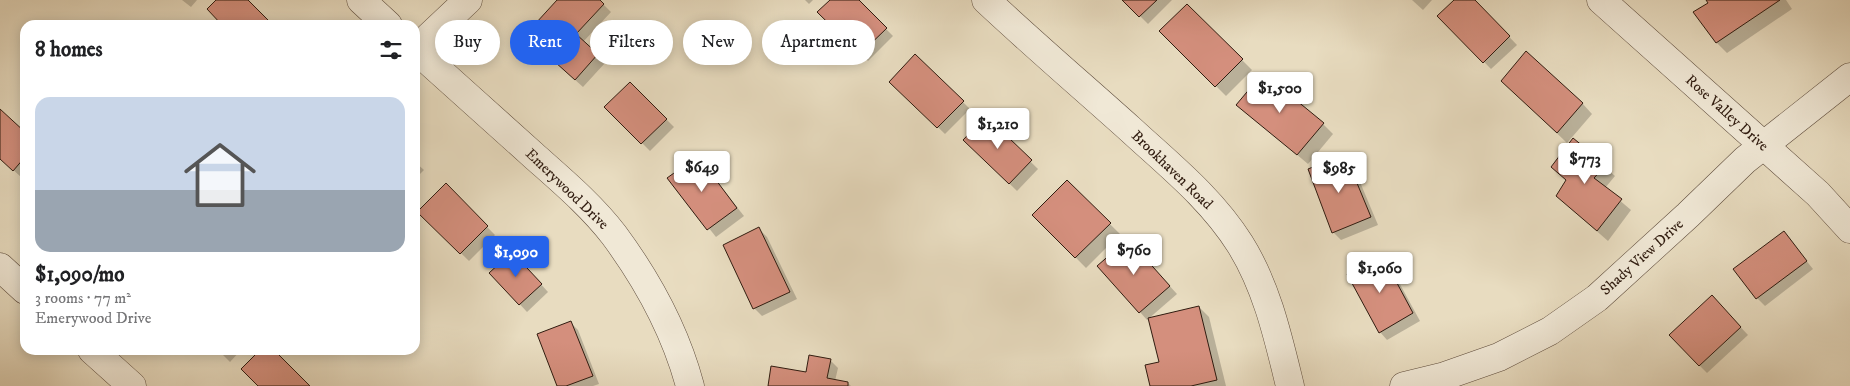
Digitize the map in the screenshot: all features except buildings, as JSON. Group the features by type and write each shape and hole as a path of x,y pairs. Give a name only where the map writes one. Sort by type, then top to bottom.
{"street":[{"path":"361,0 383,20"},
{"path":"420,44 468,0"},
{"name":"Brookhaven Road","path":"986,0 1194,187 1227,225 1241,245 1263,289 1272,314 1290,386"},
{"name":"Rose Valley Drive","path":"1601,0 1818,194 1850,229"},
{"name":"Emerywood Drive","path":"420,53 574,192 612,233 645,280 659,304 682,358 690,386"},
{"name":"Shady View Drive","path":"1404,386 1445,376 1499,357 1550,331 1597,298 1745,160 1850,78"},
{"path":"0,267 20,285"},
{"path":"98,355 132,386"}]}
